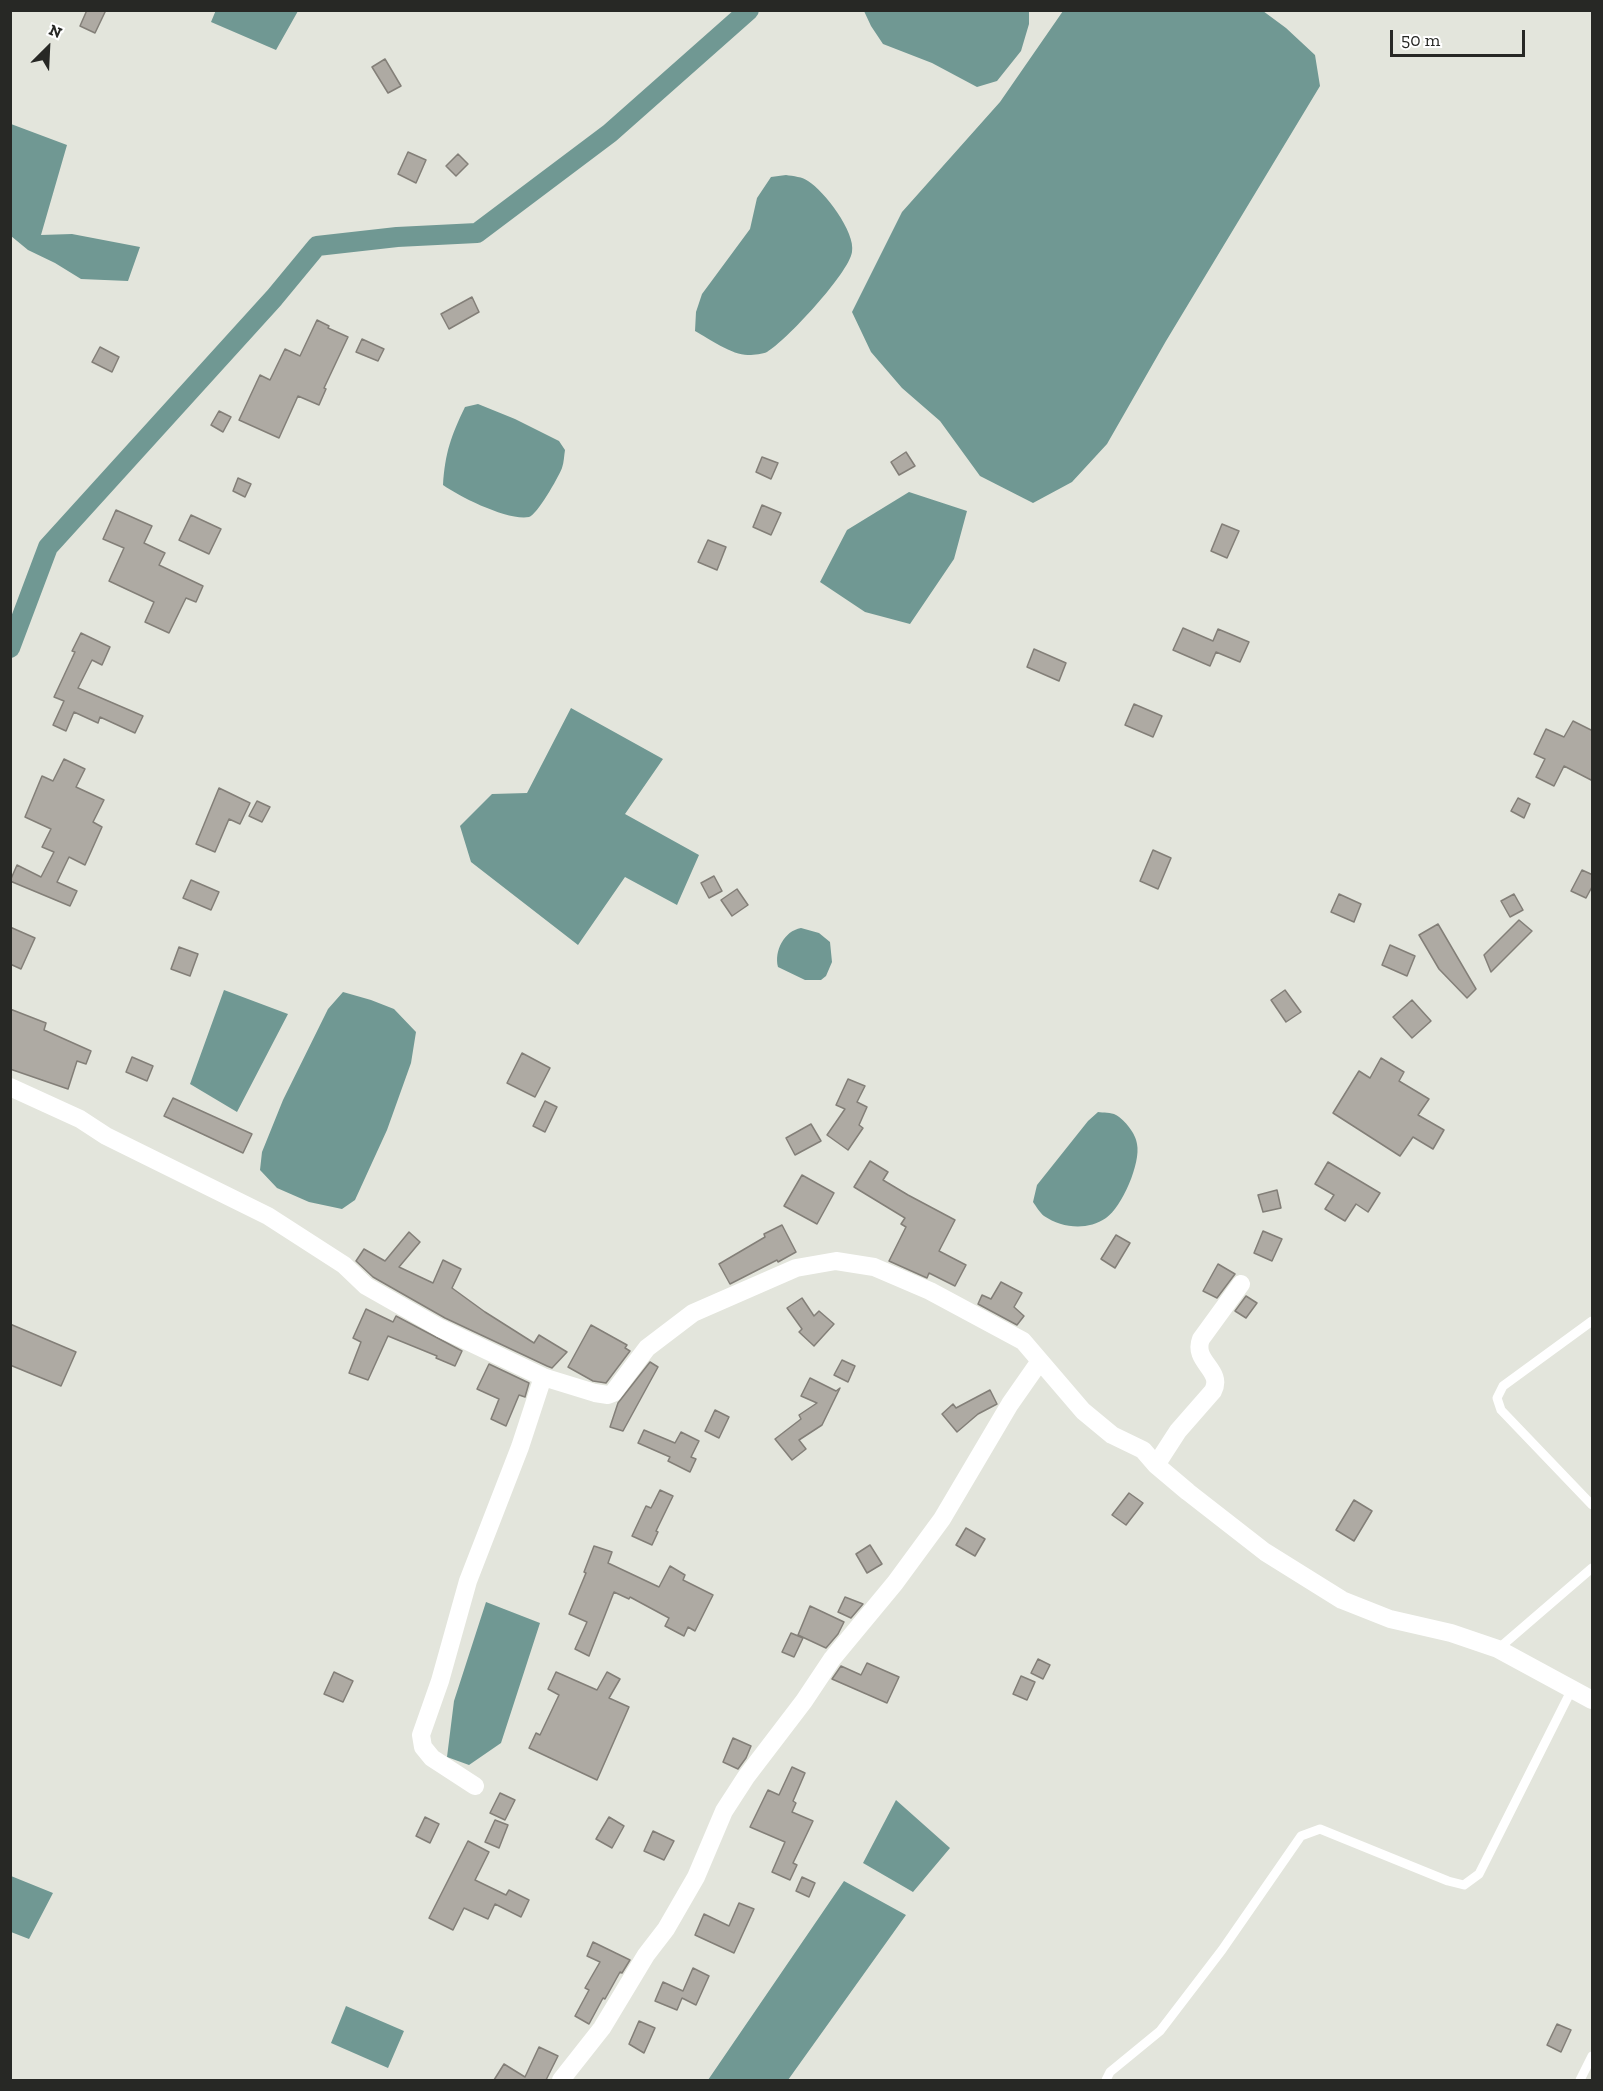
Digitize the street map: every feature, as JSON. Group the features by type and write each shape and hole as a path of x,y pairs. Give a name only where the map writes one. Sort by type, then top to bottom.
{"street":[{"path":"10,1088 80,1119 106,1136 268,1216 344,1265 366,1287 440,1328 543,1377 595,1393 608,1395 613,1393 647,1348 693,1312 796,1268 836,1261 874,1267 930,1292 1023,1341 1083,1411 1112,1435 1143,1450 1156,1465 1188,1492 1265,1552 1342,1600 1389,1619 1452,1633 1498,1649 1593,1700"},
{"path":"1156,1465 1178,1431 1217,1384 1216,1378 1198,1347 1241,1284"},
{"path":"561,2080 602,2028 646,1955 666,1929 696,1877 724,1811 746,1777 804,1701 832,1659 895,1583 942,1518 1010,1404 1040,1361"},
{"path":"475,1786 432,1758 423,1747 421,1735 440,1681 468,1581 520,1447 543,1377"}],"lane":[{"path":"1593,1321 1503,1386 1497,1398 1501,1410 1593,1504"},
{"path":"1498,1649 1593,1568"},
{"path":"1106,2080 1110,2072 1160,2031 1222,1950 1301,1836 1320,1829 1448,1881 1464,1885 1479,1874 1572,1689"},
{"path":"1580,2080 1593,2056"}],"water":[{"path":"216,10 298,11 276,50 211,22"},
{"path":"864,11 1029,11 1029,24 1021,51 997,81 977,87 932,63 883,44"},
{"path":"1063,11 1263,11 1286,28 1315,55 1320,86 1166,341 1107,444 1072,482 1033,503 980,476 940,421 902,388 871,352 852,312 902,212 1000,102"},
{"path":"11,124 67,145 41,235 72,234 140,247 128,281 81,279 28,250 11,236"},
{"path":"786,175 806,180 815,186 830,203 849,234 852,252 829,290 788,335 767,352 743,355 695,331 696,312 702,294 750,229 757,198 771,177"},
{"path":"478,404 559,441 565,450 562,468 556,480 542,503 529,517 497,512 443,485 449,445 456,427 465,407"},
{"path":"909,492 967,511 954,559 910,624 865,612 820,582 847,530"},
{"path":"571,708 663,759 625,814 699,855 677,905 625,877 578,945 471,862 460,826 492,794 527,793"},
{"path":"801,928 819,933 830,942 832,962 826,976 821,980 805,980 778,967 779,948 785,937"},
{"path":"224,990 288,1014 237,1112 190,1084"},
{"path":"343,992 394,1009 416,1032 411,1063 387,1130 355,1200 342,1209 309,1202 277,1188 260,1170 262,1152 283,1100 328,1009"},
{"path":"1098,1112 1116,1115 1123,1120 1136,1140 1136,1162 1129,1184 1112,1212 1099,1222 1075,1226 1051,1220 1044,1216 1033,1202 1037,1185 1088,1121"},
{"path":"486,1602 540,1623 501,1743 469,1765 447,1757 454,1701"},
{"path":"896,1800 950,1848 913,1892 863,1863"},
{"path":"11,1876 53,1893 29,1939 11,1932"},
{"path":"844,1881 906,1915 788,2080 708,2080"},
{"path":"346,2006 404,2031 388,2068 331,2043"}],"building":[{"path":"87,10 106,10 95,33 80,26"},
{"path":"385,59 401,86 388,93 372,67"},
{"path":"408,152 426,160 416,183 398,174"},
{"path":"458,154 468,164 456,176 446,166"},
{"path":"472,297 479,312 449,329 441,314"},
{"path":"317,320 348,337 324,388 326,389 319,405 298,396 279,438 239,420 260,375 270,380 285,349 300,356"},
{"path":"362,339 384,349 378,361 356,352"},
{"path":"100,347 119,357 112,372 92,362"},
{"path":"219,411 231,417 223,432 211,425"},
{"path":"906,452 915,466 899,475 891,462"},
{"path":"762,457 778,463 771,479 756,472"},
{"path":"238,478 251,484 245,497 233,491"},
{"path":"762,505 781,513 771,535 753,527"},
{"path":"116,510 152,526 144,543 165,553 159,565 203,586 196,602 186,598 169,633 145,622 154,602 109,581 124,548 103,539"},
{"path":"191,515 221,529 209,554 179,540"},
{"path":"1222,524 1239,531 1227,558 1211,551"},
{"path":"708,540 726,547 717,570 698,562"},
{"path":"1183,628 1213,641 1218,629 1249,642 1240,662 1216,652 1210,666 1173,650"},
{"path":"81,633 110,647 102,665 92,660 78,688 143,716 135,733 100,717 98,723 74,712 66,731 53,725 64,701 54,697 75,652 72,651"},
{"path":"1034,649 1066,663 1059,681 1027,667"},
{"path":"1134,704 1162,716 1153,737 1125,725"},
{"path":"1573,721 1593,731 1593,781 1564,766 1554,786 1536,777 1545,759 1534,754 1546,729 1564,737"},
{"path":"64,759 85,769 76,787 104,800 93,822 102,827 85,865 69,857 57,882 77,891 70,906 10,881 17,865 41,877 54,852 42,847 51,829 25,817 42,776 53,781"},
{"path":"219,788 250,803 240,824 229,819 215,852 196,844"},
{"path":"1518,798 1530,804 1524,818 1511,811"},
{"path":"257,801 270,807 262,822 249,816"},
{"path":"1153,850 1171,858 1158,889 1140,881"},
{"path":"1582,870 1593,875 1593,885 1586,898 1571,891"},
{"path":"714,876 722,891 709,898 701,883"},
{"path":"191,880 219,892 211,910 183,898"},
{"path":"737,889 748,905 732,916 721,900"},
{"path":"1339,894 1361,904 1354,922 1331,912"},
{"path":"1514,894 1523,910 1510,917 1501,901"},
{"path":"1519,920 1532,931 1491,972 1484,955"},
{"path":"1438,924 1476,989 1467,998 1439,969 1419,935"},
{"path":"10,927 35,938 21,969 10,964"},
{"path":"1390,945 1415,956 1407,976 1382,965"},
{"path":"179,947 198,954 190,976 171,969"},
{"path":"1285,990 1301,1012 1286,1022 1271,1000"},
{"path":"1412,1000 1431,1021 1412,1038 1393,1017"},
{"path":"10,1009 46,1023 44,1030 91,1051 86,1064 77,1061 68,1089 10,1069"},
{"path":"522,1053 550,1068 535,1097 507,1083"},
{"path":"132,1057 153,1066 147,1081 126,1072"},
{"path":"1381,1058 1404,1072 1399,1081 1429,1099 1418,1115 1444,1130 1433,1149 1413,1137 1400,1156 1333,1113 1359,1071 1370,1078"},
{"path":"848,1079 865,1086 857,1102 867,1107 859,1125 863,1128 848,1150 827,1135 845,1109 836,1105"},
{"path":"173,1098 252,1134 243,1153 164,1116"},
{"path":"545,1101 557,1107 545,1132 533,1126"},
{"path":"811,1124 821,1141 795,1155 786,1138"},
{"path":"870,1161 888,1172 883,1180 955,1220 939,1251 966,1265 955,1286 929,1273 927,1278 889,1261 906,1227 901,1224 905,1218 854,1187"},
{"path":"1328,1162 1380,1193 1368,1212 1356,1204 1345,1221 1325,1209 1334,1195 1315,1184"},
{"path":"802,1175 834,1193 817,1224 784,1206"},
{"path":"1277,1190 1281,1208 1263,1212 1258,1195"},
{"path":"782,1225 796,1252 730,1284 719,1264 765,1237 764,1234"},
{"path":"1263,1231 1282,1239 1272,1261 1254,1253"},
{"path":"409,1232 420,1242 399,1267 433,1283 443,1260 461,1269 452,1288 534,1343 539,1335 567,1352 552,1368 547,1366 445,1318 373,1277 356,1261 364,1249 385,1261"},
{"path":"1116,1235 1130,1243 1115,1268 1101,1259"},
{"path":"1218,1264 1235,1274 1217,1298 1203,1291"},
{"path":"1001,1282 1022,1293 1014,1307 1024,1316 1017,1325 978,1304 982,1295 991,1299"},
{"path":"1246,1296 1257,1303 1246,1318 1235,1311"},
{"path":"802,1298 814,1316 819,1311 834,1324 814,1346 799,1332 802,1329 787,1308"},
{"path":"366,1309 393,1322 396,1316 462,1351 455,1366 388,1336 368,1380 349,1373 361,1342 353,1338"},
{"path":"10,1324 76,1352 61,1386 10,1365"},
{"path":"591,1325 627,1345 625,1348 630,1351 606,1383 593,1381 568,1367"},
{"path":"842,1360 855,1366 848,1382 834,1375"},
{"path":"650,1362 658,1367 623,1431 610,1427 618,1403"},
{"path":"489,1364 529,1383 525,1397 519,1395 506,1426 491,1419 499,1399 477,1389"},
{"path":"810,1378 836,1391 840,1388 822,1425 799,1440 806,1449 792,1460 775,1439 801,1419 799,1415 817,1403 801,1396"},
{"path":"990,1390 997,1404 978,1414 957,1432 942,1414 953,1404 956,1408"},
{"path":"715,1410 729,1417 719,1438 705,1431"},
{"path":"644,1430 675,1443 681,1432 699,1441 691,1457 696,1459 690,1472 668,1461 670,1457 638,1443"},
{"path":"660,1490 673,1496 656,1531 658,1532 652,1545 632,1536 646,1506 651,1508"},
{"path":"1129,1493 1143,1503 1126,1525 1112,1515"},
{"path":"1354,1500 1372,1511 1354,1541 1336,1530"},
{"path":"966,1528 985,1539 975,1556 956,1545"},
{"path":"870,1545 882,1564 867,1573 856,1554"},
{"path":"594,1546 612,1552 608,1563 659,1587 670,1566 685,1575 683,1580 713,1595 695,1631 688,1627 684,1636 665,1626 669,1618 630,1597 629,1599 614,1592 589,1656 575,1649 587,1622 569,1614 586,1573 584,1572"},
{"path":"845,1597 863,1604 851,1618 838,1612"},
{"path":"810,1606 844,1622 838,1634 826,1648 798,1635"},
{"path":"791,1633 803,1638 794,1657 782,1652"},
{"path":"1038,1659 1050,1665 1043,1679 1031,1673"},
{"path":"867,1663 899,1677 887,1703 832,1679 841,1666 861,1675"},
{"path":"334,1672 353,1681 343,1702 324,1694"},
{"path":"556,1672 597,1690 607,1672 620,1679 609,1698 629,1707 597,1780 529,1748 536,1733 540,1735 559,1695 548,1689"},
{"path":"1021,1676 1035,1682 1027,1700 1013,1694"},
{"path":"733,1738 751,1746 738,1769 723,1762"},
{"path":"792,1767 805,1773 793,1801 796,1803 792,1812 813,1821 793,1863 797,1865 790,1880 772,1872 785,1842 750,1827 768,1790 779,1795"},
{"path":"500,1793 515,1800 505,1820 490,1813"},
{"path":"425,1817 439,1824 430,1843 416,1836"},
{"path":"609,1817 624,1826 612,1848 596,1839"},
{"path":"495,1820 508,1825 499,1848 485,1842"},
{"path":"653,1831 674,1841 664,1860 644,1851"},
{"path":"468,1841 489,1852 475,1880 506,1895 509,1890 529,1900 521,1917 495,1904 488,1919 464,1908 453,1930 429,1918"},
{"path":"802,1877 815,1883 809,1897 796,1891"},
{"path":"739,1903 754,1909 734,1953 695,1935 704,1914 729,1926"},
{"path":"593,1942 630,1960 622,1973 620,1972 605,1999 603,1998 589,2024 575,2016 589,1990 585,1988 600,1962 587,1956"},
{"path":"693,1968 709,1976 696,2005 682,1998 677,2010 655,2001 663,1982 683,1991"},
{"path":"639,2021 655,2028 644,2053 629,2044"},
{"path":"1557,2024 1571,2030 1561,2052 1547,2045"},
{"path":"539,2047 558,2056 546,2080 494,2080 504,2064 525,2077"}],"waterway":[{"path":"10,648 48,547 274,298 317,246 397,237 477,233 610,133 749,10"}]}
